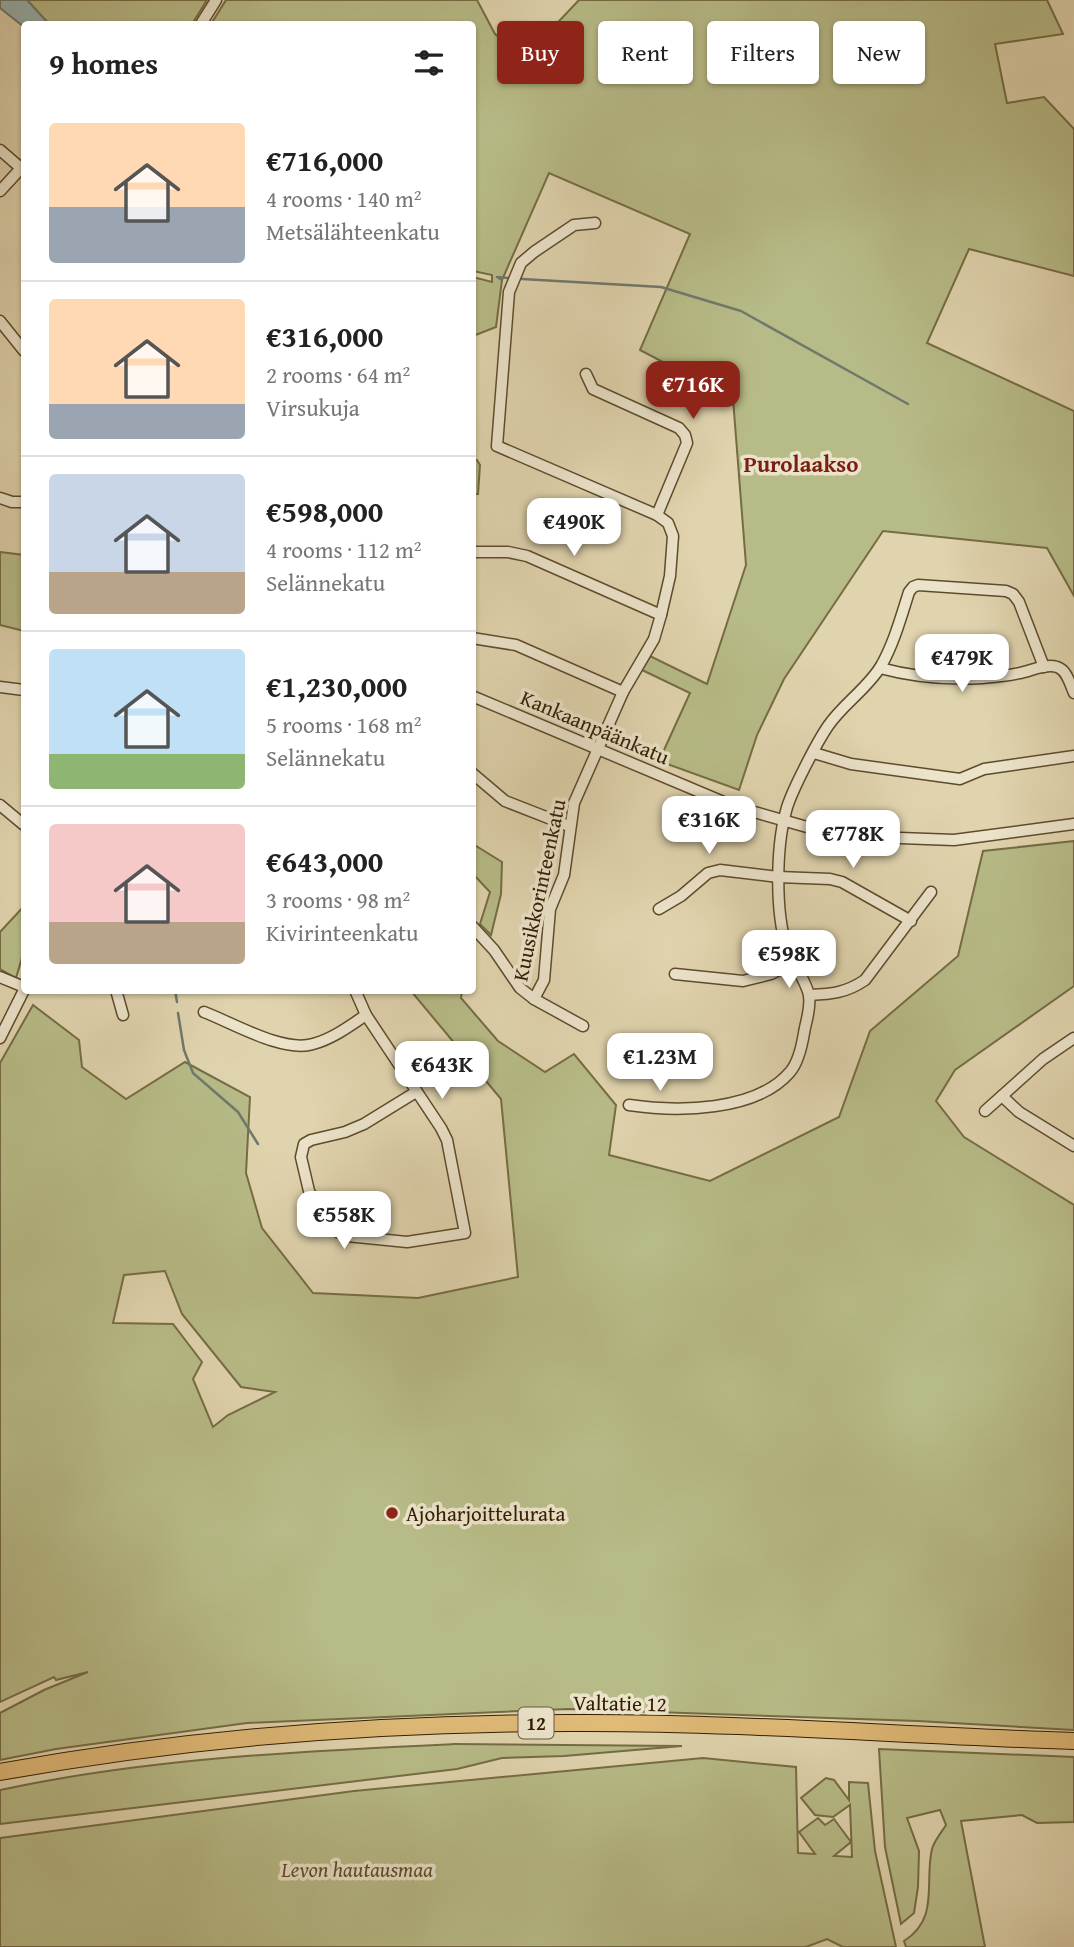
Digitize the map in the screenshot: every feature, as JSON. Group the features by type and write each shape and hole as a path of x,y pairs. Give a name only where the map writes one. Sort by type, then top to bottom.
{"highway":[{"name":"Valtatie 12","path":"0,1772 55,1762 248,1738 404,1727 507,1724 667,1724 1074,1741"}],"street":[{"path":"203,21 216,0"},
{"path":"0,150 21,166"},
{"path":"0,191 21,169"},
{"path":"586,374 593,389 678,428 685,435 687,443 657,515 497,446 509,292 521,263 574,225 595,223"},
{"path":"0,321 21,347"},
{"path":"0,498 21,502"},
{"name":"Kuusikkorinteenkatu","path":"534,999 544,980 550,909 564,874 574,803 623,692 654,639 661,615 670,576 673,536 668,523 657,515"},
{"path":"476,552 508,552 527,556 661,615"},
{"path":"629,1105 688,1110 730,1103 773,1088 792,1070 803,1041 810,995 783,938 778,877 790,802 829,725 880,668 913,587 918,585 1006,591 1013,594 1019,602 1044,667"},
{"path":"476,639 516,645 623,692"},
{"path":"880,668 908,676 980,678 1018,674 1053,666 1061,668 1074,693"},
{"path":"0,687 21,690"},
{"name":"Kankaanpäänkatu","path":"476,698 733,806 785,822 873,837 940,840 988,837 1074,824"},
{"path":"814,753 850,764 960,779 984,769 1074,756"},
{"path":"476,777 505,801 569,826"},
{"path":"0,805 21,822"},
{"path":"659,909 681,896 708,873 720,870 842,882 911,921"},
{"path":"810,995 837,994 852,989 865,980 932,892"},
{"path":"476,930 494,950 520,988 534,999 583,1026"},
{"path":"675,974 743,982 771,974 793,963"},
{"path":"0,977 21,988"},
{"path":"0,1038 22,994"},
{"path":"117,994 123,1015"},
{"path":"357,994 366,1015 416,1092 447,1140 465,1233 407,1242 346,1236 334,1230 324,1219 309,1191 301,1157 304,1144 364,1124 416,1092"},
{"path":"204,1012 287,1046 310,1045 327,1039 366,1015"},
{"path":"985,1111 1043,1059 1074,1038"},
{"path":"1002,1096 1019,1112 1074,1146"}],"green space":[{"path":"27,0 207,0 194,21 46,21"},
{"path":"226,0 477,0 497,36 497,84 584,84 584,21 559,21 579,0 1047,0 1063,34 995,44 1007,103 1044,97 1074,129 1074,276 969,249 927,343 1074,411 1074,596 1047,548 883,531 784,679 757,735 739,790 659,761 690,693 642,670 650,656 707,684 746,565 733,399 640,350 690,234 549,173 502,280 496,327 476,335 476,278 492,282 492,275 476,272 476,21 213,21"},
{"path":"476,460 480,465 476,494"},
{"path":"0,552 21,555 21,630 0,625"},
{"path":"1074,841 1074,986 955,1070 936,1101 964,1137 1074,1205 1074,1730 918,1721 568,1709 247,1723 56,1749 0,1760 0,1713 44,1690 88,1672 56,1680 54,1677 0,1702 0,1063 33,1005 79,1040 82,1067 126,1099 185,1062 250,1097 246,1173 262,1228 313,1293 418,1298 518,1277 501,1099 414,994 462,994 461,998 498,1041 545,1072 574,1054 616,1105 609,1155 710,1181 839,1117 870,1031 958,956 983,851","holes":["165,1271 182,1314 241,1387 275,1392 228,1415 213,1427 193,1379 202,1362 173,1324 113,1323 124,1275"]},
{"path":"476,846 502,862 501,894 491,935 480,924 490,892 476,877"},
{"path":"21,909 21,961 16,978 0,969 0,932"},
{"path":"455,1744 682,1746 564,1756 502,1758 457,1769 0,1824 0,1790 56,1779 227,1758"},
{"path":"879,1749 1074,1757 1074,1822 1037,1823 1022,1815 961,1821 985,1947 906,1947 904,1941 915,1932 927,1911 932,1849 946,1825 940,1810 907,1818 919,1851 918,1887 914,1913 901,1924 885,1847"},
{"name":"Levon hautausmaa","path":"703,1758 796,1767 798,1853 815,1854 799,1832 818,1818 825,1825 834,1819 851,1842 834,1856 852,1857 850,1805 833,1817 815,1815 801,1798 826,1778 834,1780 849,1800 849,1782 868,1783 875,1851 896,1947 843,1947 827,1939 806,1947 0,1947 0,1838 354,1791"}],"water":[{"path":"0,0 27,0 46,21 21,21 21,25 0,8"}],"waterway":[{"path":"502,280 497,277 508,278"},
{"path":"522,279 661,287 741,311 908,404"},
{"path":"176,994 177,1002"},
{"path":"178,1013 184,1050 193,1073 238,1112 258,1144"}],"place":[{"name":"Ajoharjoittelurata","path":"392,1513"}],"district":[{"name":"Purolaakso","path":"801,463"}]}
